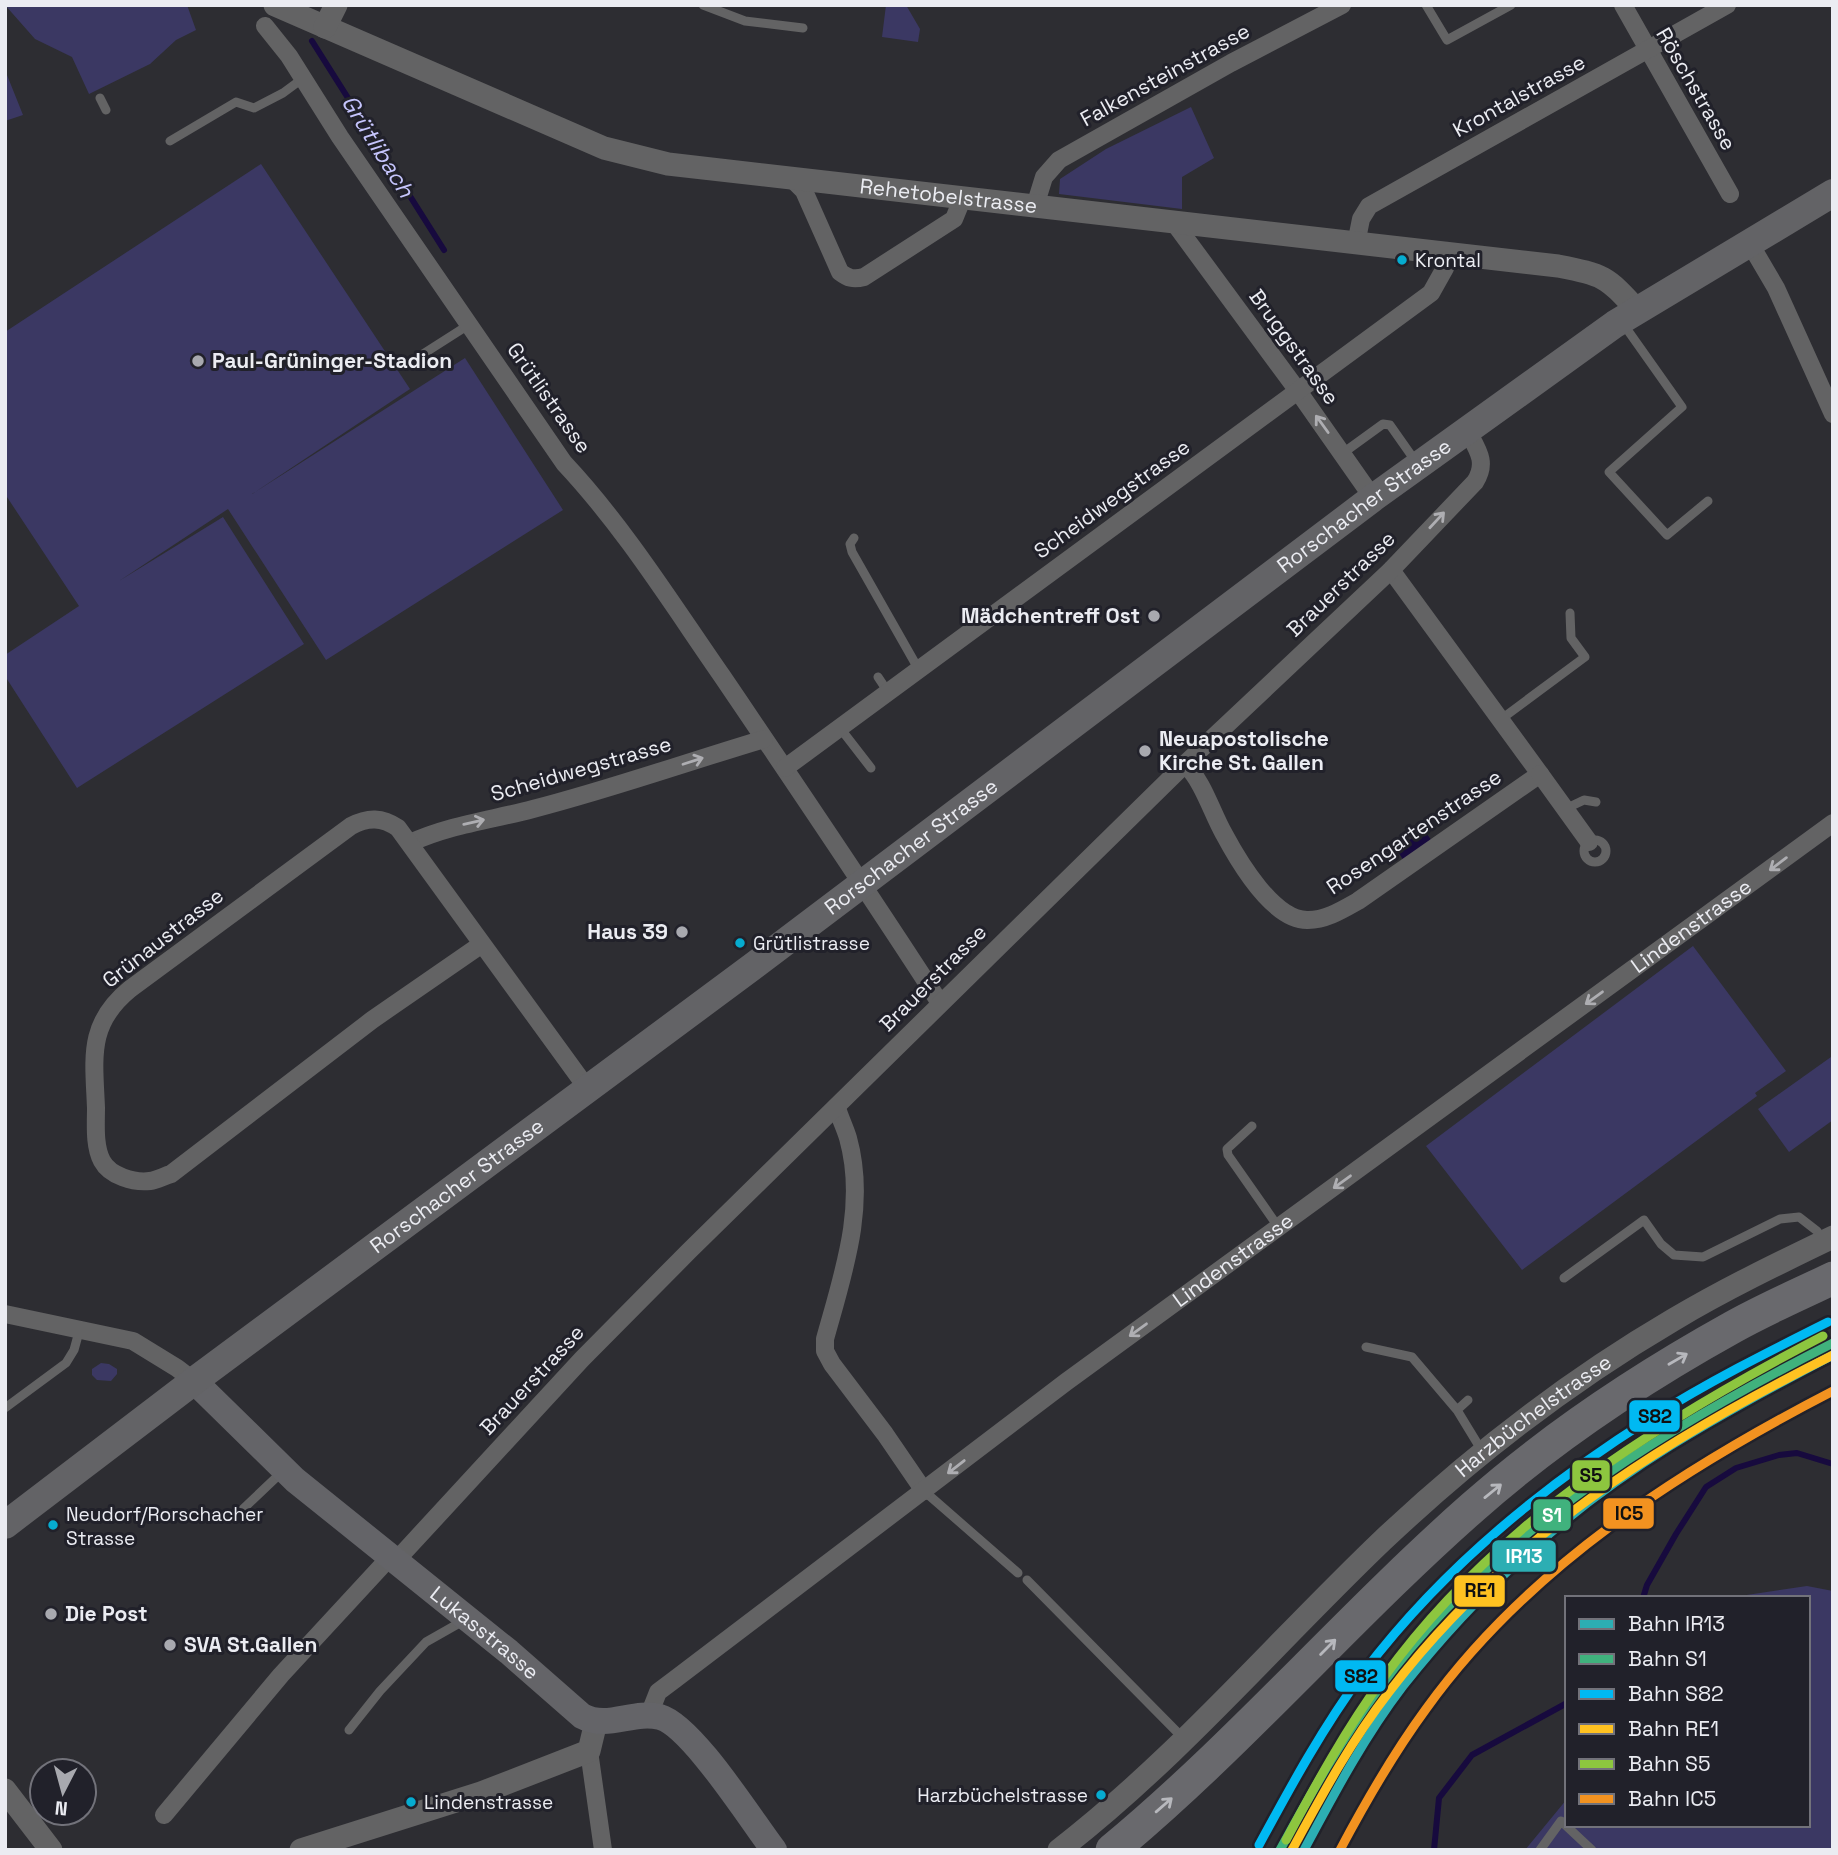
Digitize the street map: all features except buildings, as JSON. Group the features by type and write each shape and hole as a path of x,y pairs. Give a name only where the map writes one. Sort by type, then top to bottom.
{"highway":[{"path":"1112,1850 1176,1795 1473,1507 1561,1436 1646,1377 1735,1326 1833,1278"}],"main road":[{"name":"Rorschacher Strasse","path":"5,1525 1373,498 1629,315 1833,193"},
{"name":"Lukasstrasse","path":"194,1381 284,1469 509,1652 569,1707 596,1722"},
{"path":"596,1722 649,1715 666,1719 690,1738 774,1850"}],"street":[{"path":"325,27 336,5"},
{"name":"Falkensteinstrasse","path":"1035,206 1044,177 1059,160 1231,63 1342,5"},
{"name":"Röschstrasse","path":"1623,5 1730,194"},
{"name":"Krontalstrasse","path":"1356,244 1361,219 1369,206 1727,5"},
{"name":"Rehetobelstrasse","path":"270,15 325,27 604,148 668,164 1447,253 1592,273 1614,285 1629,315"},
{"name":"Grütlistrasse","path":"270,15 302,79 564,463 588,488 657,582 863,883 940,1003"},
{"path":"792,179 804,191 840,272 847,278 855,279 864,278 954,219 963,197"},
{"name":"Bruggstrasse","path":"1175,224 1373,498"},
{"path":"1749,242 1776,288 1833,414"},
{"name":"Scheidwegstrasse","path":"785,768 840,728 883,685 919,670 1432,293 1445,268 1447,253"},
{"name":"Brauerstrasse","path":"164,1815 281,1675 393,1558 404,1552 588,1353 1185,764 1391,570 1475,482 1482,471 1480,454 1467,430"},
{"path":"1391,570 1589,842"},
{"name":"Scheidwegstrasse","path":"410,843 437,831 533,809 764,739"},
{"name":"Rosengartenstrasse","path":"1185,764 1195,774 1224,835 1269,900 1293,919 1308,920 1334,914 1357,901 1540,774"},
{"name":"Grünaustrasse","path":"482,944 372,1020 171,1174 150,1181 135,1180 118,1175 101,1160 97,1137 93,1052 102,1020 119,998 359,822 368,820 384,821 398,828 587,1088"},
{"name":"Lindenstrasse","path":"649,1715 658,1692 1066,1382 1833,823"},
{"path":"837,1108 848,1138 855,1189 851,1242 825,1339 825,1351 886,1434 924,1492"},
{"name":"Harzbüchelstrasse","path":"1059,1850 1139,1784 1384,1539 1483,1453 1574,1384 1672,1320 1828,1239"},
{"path":"5,1314 133,1341 194,1381"},
{"path":"596,1722 589,1751 603,1850"},
{"path":"301,1850 481,1793 589,1751"},
{"path":"5,1790 51,1850"}],"lane":[{"path":"702,5 745,21 803,28"},
{"path":"1426,5 1447,40 1511,5"},
{"path":"170,141 236,102 254,108 283,93 302,79"},
{"path":"100,98 106,110"},
{"path":"1629,315 1682,407 1609,472 1667,535 1708,500"},
{"path":"412,361 470,324"},
{"path":"1343,453 1383,424 1390,425 1418,467"},
{"path":"854,538 850,544 852,552 919,670"},
{"path":"1500,720 1585,657 1571,638 1570,613"},
{"path":"840,728 871,768"},
{"path":"1566,809 1584,800 1596,802"},
{"path":"1252,1126 1227,1149 1228,1155 1279,1228"},
{"path":"1564,1278 1644,1220 1661,1244 1674,1255 1703,1257 1780,1219 1799,1217 1828,1239"},
{"path":"5,1408 66,1363 74,1350 80,1328"},
{"path":"1366,1347 1412,1357 1457,1410 1483,1453"},
{"path":"1457,1410 1468,1400"},
{"path":"243,1509 284,1469"},
{"path":"924,1492 1018,1573"},
{"path":"1027,1580 1184,1739"},
{"path":"349,1730 380,1690 426,1642 468,1618"},
{"path":"1540,1850 1561,1821 1565,1825"},
{"path":"1567,1827 1591,1850"}],"shaded area":[{"path":"5,5 187,5 196,30 176,40 150,64 89,94 72,57 35,39"},
{"path":"886,5 906,5 920,29 918,42 882,37"},
{"path":"5,70 23,115 5,121"},
{"path":"1191,107 1214,158 1182,177 1182,209 1059,194 1060,179 1106,149"},
{"path":"261,164 410,389 252,494 465,358 563,510 326,660 228,509 119,581 223,517 304,644 77,788 5,676 5,655 79,606 5,494 5,332"},
{"path":"1424,830 1432,841 1404,861 1396,849"},
{"path":"1693,946 1786,1071 1755,1093 1757,1096 1522,1270 1426,1146"},
{"path":"1831,1057 1833,1120 1789,1152 1758,1109"},
{"path":"101,1363 117,1369 117,1374 111,1381 97,1380 92,1375 92,1369"},
{"path":"1807,1586 1833,1591 1833,1850 1525,1850 1565,1801 1565,1827 1810,1827 1810,1596 1740,1596"}],"waterway":[{"name":"Grütlibach","path":"312,41 444,250"},
{"path":"1644,1596 1676,1534 1706,1487 1736,1468 1779,1455 1797,1453 1833,1464"},
{"path":"1434,1850 1439,1798 1472,1755 1565,1704"}],"rail line":[{"name":"S82","path":"1259,1845 1295,1779 1348,1693 1393,1636 1459,1565 1533,1502 1611,1444 1694,1392 1828,1322"},
{"name":"S5","path":"1286,1840 1332,1757 1384,1677 1428,1622 1476,1571 1528,1524 1641,1441 1700,1404 1823,1336"},
{"name":"S1","path":"1280,1850 1327,1766 1380,1687 1426,1631 1475,1580 1529,1532 1645,1449 1769,1376 1833,1343"},
{"name":"IR13","path":"1304,1850 1362,1746 1403,1686 1462,1618 1526,1554 1596,1497 1670,1446 1730,1410 1833,1355"},
{"name":"RE1","path":"1292,1850 1375,1711 1435,1637 1484,1586 1536,1540 1649,1458 1708,1422 1833,1355"},
{"name":"IC5","path":"1340,1850 1380,1778 1426,1709 1466,1658 1511,1611 1559,1567 1610,1526 1664,1489 1719,1454 1833,1391"}],"place":[{"name":"Krontal","path":"1402,260"},
{"name":"Paul-Grüninger-Stadion","path":"198,361"},
{"name":"Mädchentreff Ost","path":"1154,616"},
{"name":"Neuapostolische Kirche St. Gallen","path":"1145,751"},
{"name":"Haus 39","path":"682,932"},
{"name":"Grütlistrasse","path":"740,943"},
{"name":"Neudorf/Rorschacher Strasse","path":"53,1525"},
{"name":"Die Post","path":"51,1614"},
{"name":"SVA St.Gallen","path":"170,1645"},
{"name":"Harzbüchelstrasse","path":"1101,1795"},
{"name":"Lindenstrasse","path":"411,1802"}]}
